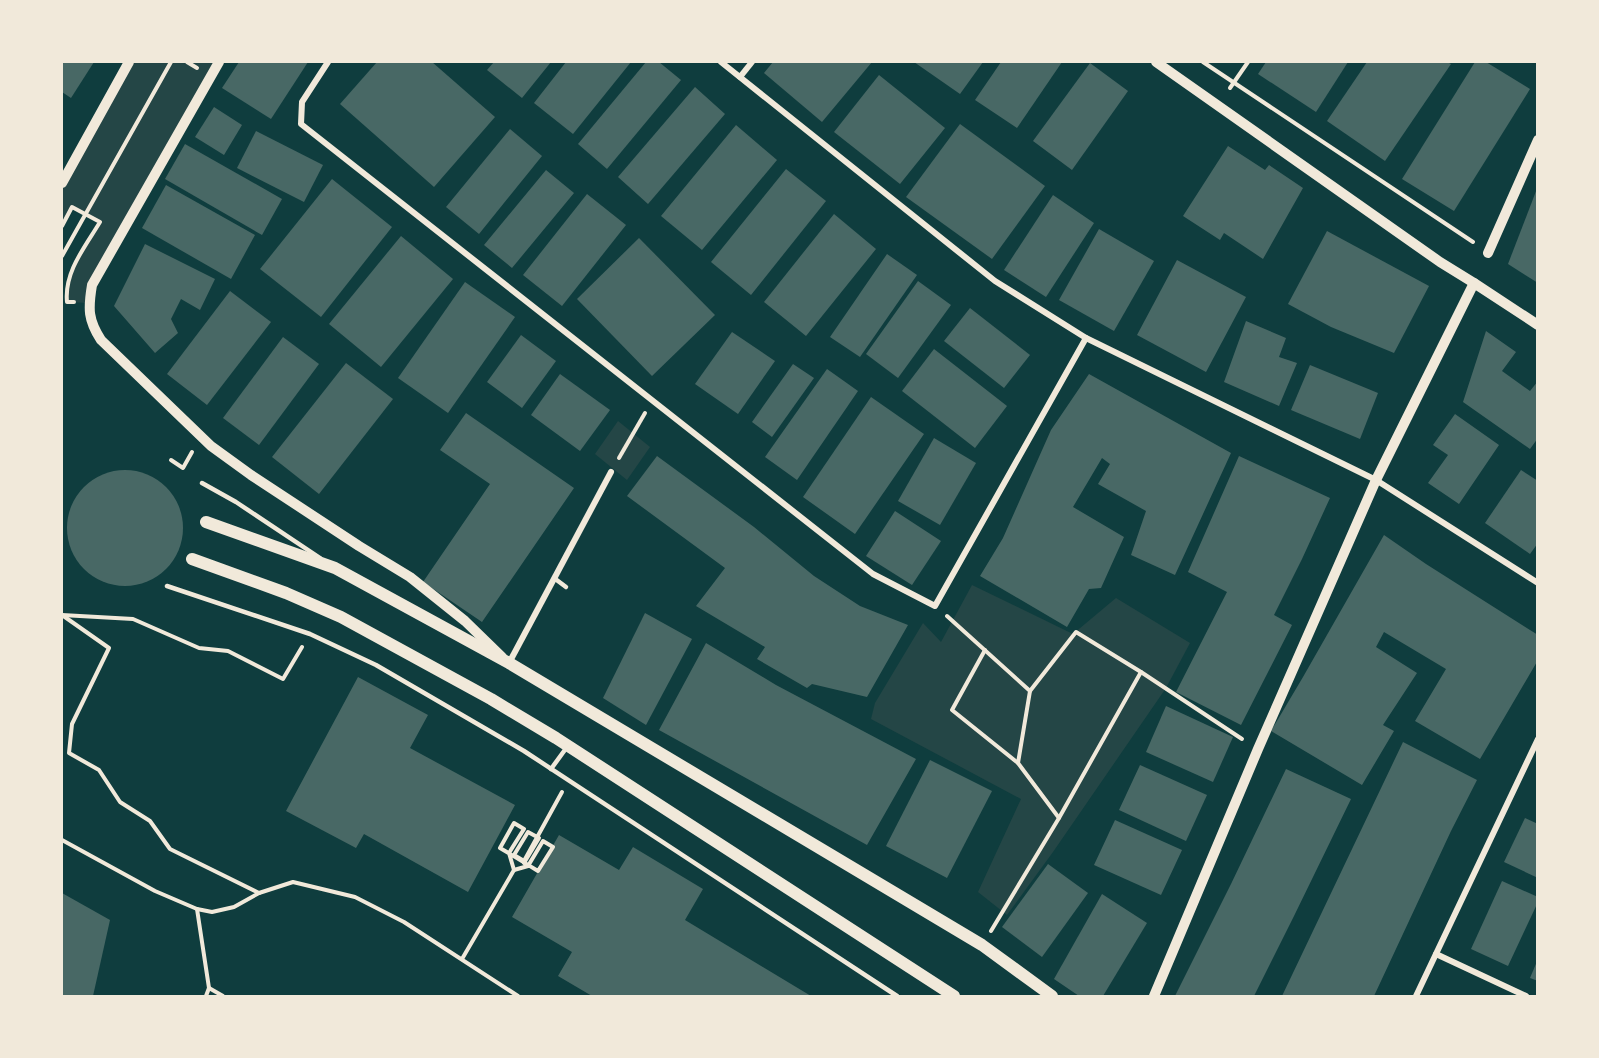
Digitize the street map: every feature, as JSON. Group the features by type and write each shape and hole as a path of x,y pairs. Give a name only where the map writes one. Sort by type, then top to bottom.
{"main road":[{"path":"206,522 335,568 509,663 982,945 1052,996"},
{"path":"192,559 286,593 341,616 491,699 568,746 954,996"}],"street":[{"path":"62,183 129,62"},
{"path":"219,62 92,285 88,303 93,327 101,340 211,446 261,482 410,577 465,621 509,663 611,472"},
{"path":"328,62 302,102 301,124 873,574 935,606 1086,338"},
{"path":"721,62 995,281 1086,338 1376,480 1538,583"},
{"path":"740,77 752,62"},
{"path":"1156,62 1440,262 1538,325"},
{"path":"1488,253 1538,140"},
{"path":"1154,996 1258,749 1376,480 1474,283"},
{"path":"1416,996 1538,739"},
{"path":"1436,954 1526,996"}],"lane":[{"path":"202,483 236,502 335,568"},
{"path":"554,578 566,587"},
{"path":"167,586 309,634 376,664 524,751 897,996"},
{"path":"551,769 568,746"}],"path":[{"path":"62,256 171,62"},
{"path":"1203,62 1232,85 1488,253"},
{"path":"1232,85 1248,62"},
{"path":"62,226 72,207 100,222 70,272 66,291 67,302 88,303"},
{"path":"611,472 652,400"},
{"path":"171,460 183,468"},
{"path":"935,606 1030,691"},
{"path":"62,615 133,619 199,648 228,651 283,679 309,634"},
{"path":"62,615 109,648 72,724 69,753 99,770 120,802 150,821 170,849 259,893"},
{"path":"1018,763 1030,691 1076,632 1142,672 1258,749"},
{"path":"985,650 952,710 1018,763 1059,818"},
{"path":"982,945 1059,818 1142,672"},
{"path":"524,863 539,838 533,835 528,832 514,855 524,861 535,841 541,831 546,820 569,780"},
{"path":"462,959 514,870 528,866 543,841 552,847 538,871 524,863 500,848 514,823 524,829 509,853 514,870"},
{"path":"62,840 155,891 197,909 212,912 234,908 259,893 293,882 355,897 404,922 518,996"},
{"path":"197,909 209,988 206,996"},
{"path":"209,988 223,996"}],"shaded area":[{"path":"128,62 215,62 130,217 89,303 67,302 71,272 100,222 73,207 62,226 62,183"},
{"path":"618,421 650,447 627,480 595,454"},
{"path":"972,585 1073,634 1116,598 1190,643 1166,688 1007,915 978,892 1021,799 871,719 875,703 923,623 941,642"}],"building":[{"path":"62,62 94,62 71,98 62,92"},
{"path":"239,62 308,62 271,119 222,88"},
{"path":"377,62 432,62 495,117 434,187 340,104"},
{"path":"494,62 551,62 522,98 487,70"},
{"path":"566,62 631,62 573,134 534,103"},
{"path":"646,62 659,62 681,80 607,169 578,144"},
{"path":"773,62 872,62 822,122 764,73"},
{"path":"914,62 983,62 960,94"},
{"path":"1001,62 1062,62 1017,128 975,100"},
{"path":"1266,62 1348,62 1316,112 1258,74"},
{"path":"1367,62 1447,62 1451,64 1385,161 1327,121"},
{"path":"1475,62 1486,62 1530,89 1454,211 1402,179"},
{"path":"1090,63 1128,91 1072,170 1033,141"},
{"path":"879,75 945,128 900,184 834,132"},
{"path":"695,87 725,114 648,204 618,177"},
{"path":"214,107 242,125 224,155 195,137"},
{"path":"960,124 1045,186 992,259 906,197"},
{"path":"736,125 777,160 702,250 661,216"},
{"path":"510,129 542,156 479,234 446,207"},
{"path":"256,131 323,165 304,202 237,168"},
{"path":"185,144 282,199 262,235 165,179"},
{"path":"1228,146 1265,170 1269,165 1303,188 1263,259 1224,233 1220,240 1183,216"},
{"path":"786,169 826,201 751,295 711,262"},
{"path":"546,170 574,193 512,268 484,245"},
{"path":"332,179 392,227 321,317 260,269"},
{"path":"166,185 255,235 231,279 142,228"},
{"path":"1538,186 1538,283 1508,264"},
{"path":"587,194 626,225 562,306 523,275"},
{"path":"1053,195 1094,223 1046,297 1004,270"},
{"path":"834,214 876,249 806,336 764,302"},
{"path":"1099,229 1154,261 1114,331 1059,300"},
{"path":"1327,231 1429,286 1394,353 1331,327 1288,304"},
{"path":"401,236 453,279 381,367 329,324"},
{"path":"639,238 715,315 652,376 577,299"},
{"path":"145,244 215,279 200,310 181,299 171,319 178,333 155,353 114,306"},
{"path":"887,254 917,275 860,357 830,337"},
{"path":"1177,260 1246,297 1206,372 1137,335"},
{"path":"918,281 951,305 898,378 866,354"},
{"path":"465,282 515,317 448,413 398,378"},
{"path":"230,291 271,322 207,405 167,374"},
{"path":"970,308 1030,355 1004,388 944,341"},
{"path":"1246,321 1286,338 1279,357 1297,363 1279,406 1224,382"},
{"path":"1486,331 1516,352 1502,371 1530,391 1538,381 1538,438 1530,449 1463,402"},
{"path":"732,332 775,361 738,414 695,384"},
{"path":"521,335 556,361 522,408 487,382"},
{"path":"283,337 319,364 259,445 223,418"},
{"path":"934,349 1007,406 975,448 902,391"},
{"path":"346,363 393,399 319,494 272,457"},
{"path":"793,364 814,378 772,437 752,422"},
{"path":"1310,365 1378,393 1360,439 1291,410"},
{"path":"827,369 858,391 797,480 765,457"},
{"path":"560,374 610,410 580,451 531,415"},
{"path":"1089,374 1231,453 1175,575 1131,555 1146,511 1098,484 1110,464 1102,458 1073,507 1124,537 1101,588 1089,589 1067,627 980,576 1003,538 1051,430"},
{"path":"871,397 924,434 855,534 803,497"},
{"path":"466,413 574,488 482,622 423,582 490,484 440,450"},
{"path":"1455,414 1499,445 1459,504 1428,483 1448,455 1433,445"},
{"path":"934,438 976,463 940,525 898,501"},
{"path":"657,456 754,527 814,576 860,606 908,625 867,697 812,684 807,688 757,659 765,647 696,606 725,568 627,496"},
{"path":"1239,456 1330,498 1274,615 1292,625 1241,725 1176,692 1227,592 1188,572"},
{"path":"125,470 147,475 166,487 178,506 183,528 178,550 166,569 147,581 125,586 103,581 84,569 72,550 67,528 72,506 84,487 103,475"},
{"path":"1521,470 1538,481 1538,543 1530,554 1485,523"},
{"path":"895,511 941,541 912,585 866,556"},
{"path":"1384,535 1538,635 1538,660 1480,759 1415,721 1446,669 1384,632 1376,647 1417,673 1383,725 1394,731 1362,785 1271,731"},
{"path":"645,613 692,639 646,725 603,698"},
{"path":"706,643 776,685 916,759 867,845 659,730"},
{"path":"358,677 428,715 410,748 515,805 468,892 364,834 356,848 286,811"},
{"path":"1166,706 1233,737 1213,782 1146,752"},
{"path":"1403,742 1477,780 1374,996 1282,996"},
{"path":"930,760 992,791 947,878 886,846"},
{"path":"1140,765 1207,795 1186,841 1119,810"},
{"path":"1286,769 1351,799 1294,916 1254,996 1175,996 1231,884"},
{"path":"1525,818 1538,824 1538,878 1504,862"},
{"path":"1115,820 1182,850 1161,895 1094,865"},
{"path":"559,835 619,870 633,847 703,889 685,920 811,996 592,996 558,976 572,952 512,917"},
{"path":"1048,864 1088,893 1042,957 1002,927"},
{"path":"1502,881 1538,897 1538,902 1508,966 1471,949"},
{"path":"62,893 110,920 93,996 62,996"},
{"path":"1102,894 1147,923 1103,996 1079,996 1054,979"},
{"path":"1538,959 1538,981 1530,978"}]}
